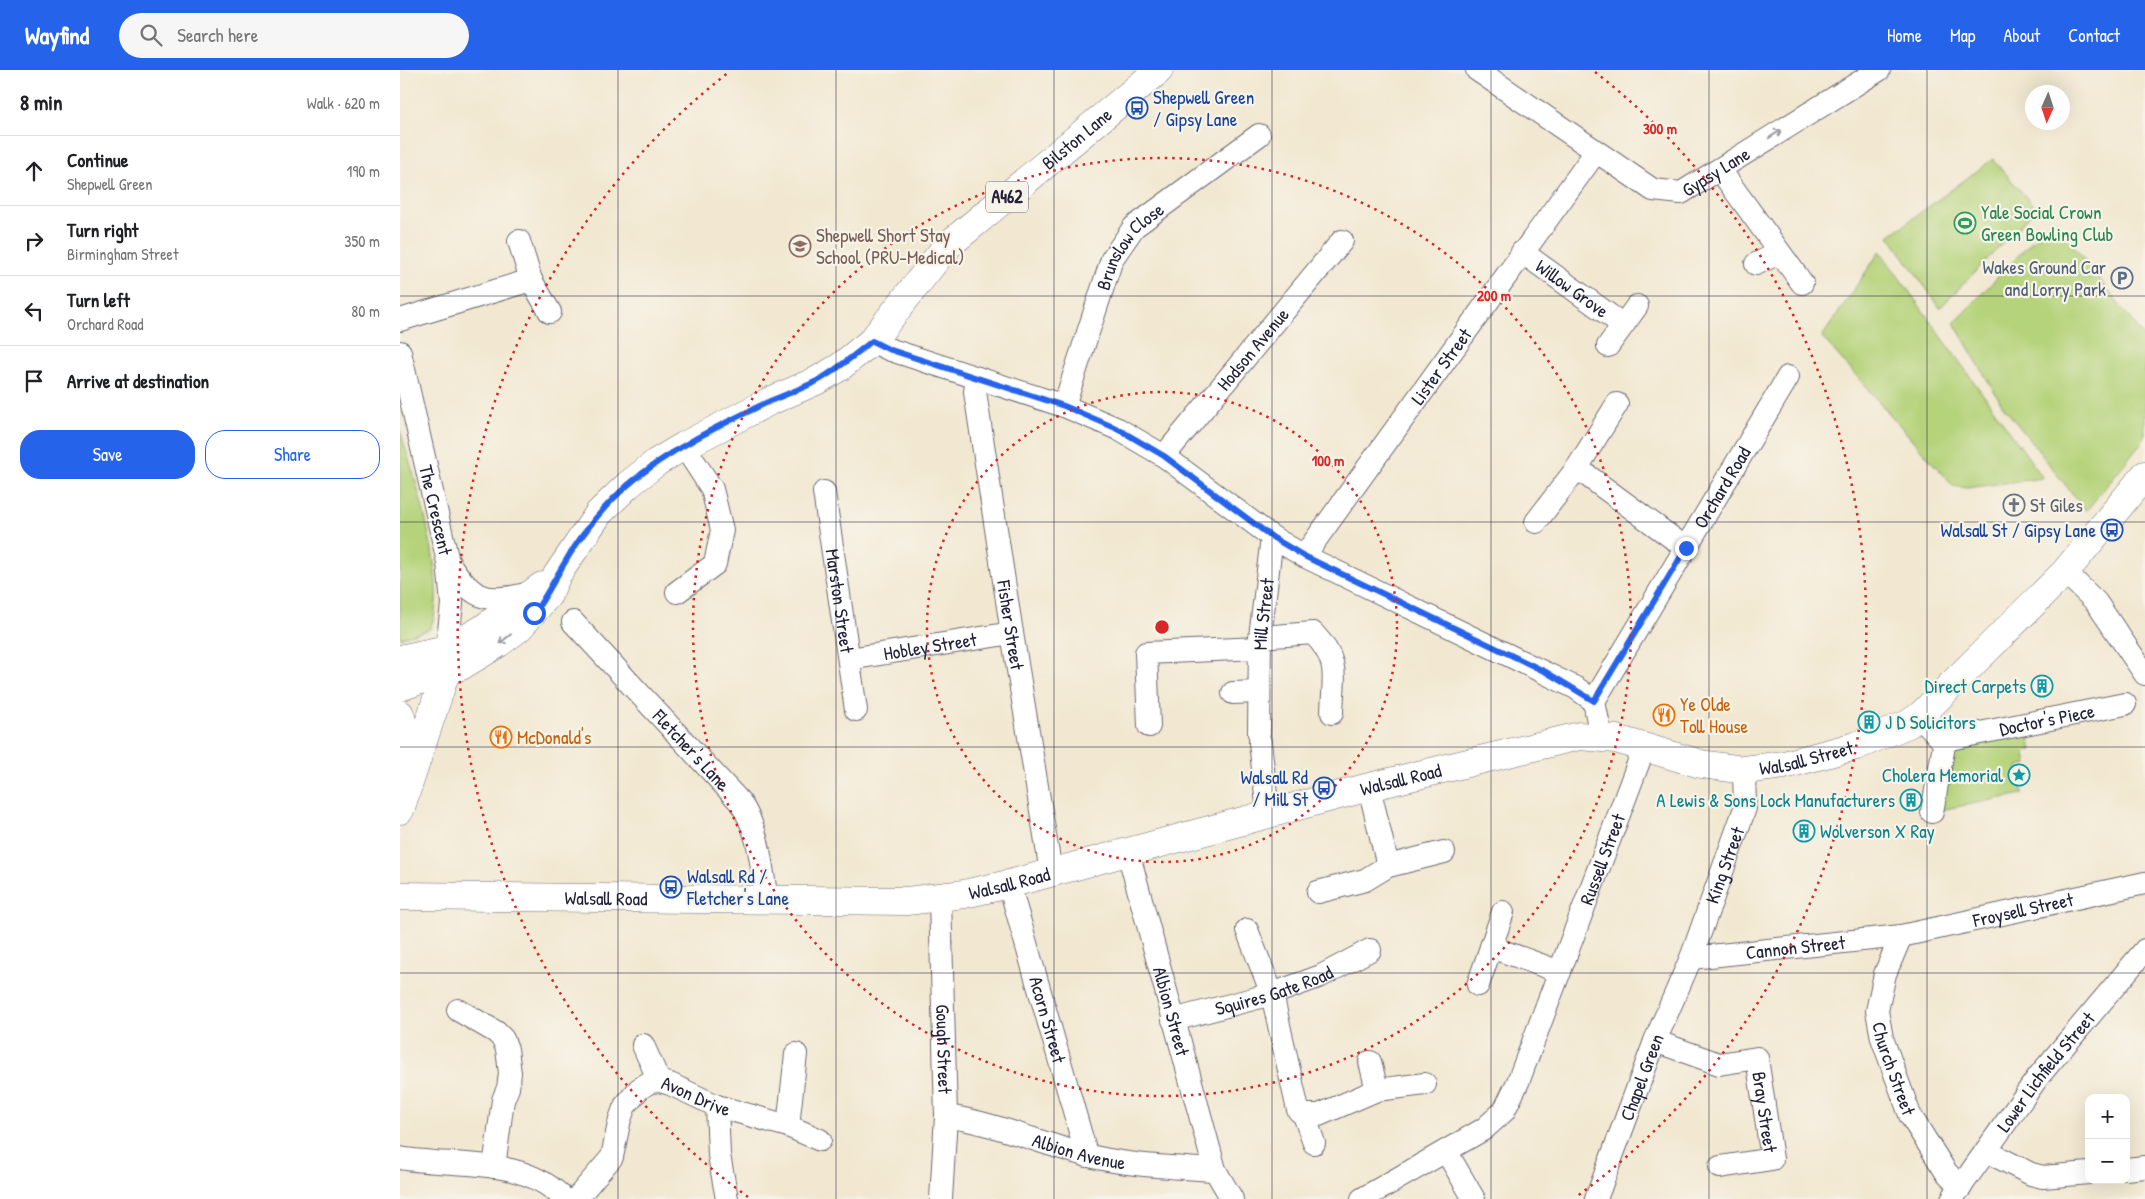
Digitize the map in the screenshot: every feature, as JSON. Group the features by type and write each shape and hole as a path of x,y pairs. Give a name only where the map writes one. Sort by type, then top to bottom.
{"main road":[{"name":"Bilston Lane","path":"872,341 946,247 1159,70"},
{"name":"A462","path":"447,660 478,657 519,628 548,594 557,575 599,513 628,485 657,462 768,402 816,381 840,367 872,341"},
{"name":"Walsall Street","path":"1602,737 1616,739 1702,764 1744,770 1784,765 1848,749 1887,734 1920,716 2065,572 2145,476"},
{"name":"A462","path":"447,660 481,630 557,575"},
{"path":"400,659 447,660"},
{"path":"400,687 447,660"},
{"path":"401,807 447,660"},
{"path":"400,714 406,731 401,807"},
{"name":"Walsall Road","path":"400,896 907,901 940,898 1008,884 1369,786 1579,736 1602,737"}],"street":[{"name":"Gypsy Lane","path":"1476,70 1595,153 1652,190 1681,193 1720,170 1798,118 1879,70"},
{"name":"Brunslow Close","path":"1064,406 1112,259 1134,227 1259,135"},
{"name":"Lister Street","path":"1304,556 1595,153"},
{"path":"1720,170 1802,283"},
{"path":"519,241 531,280 550,312"},
{"name":"Hodson Avenue","path":"1164,456 1342,241"},
{"name":"Willow Grove","path":"1522,252 1623,325"},
{"path":"1756,264 1779,253"},
{"path":"400,320 531,280"},
{"name":"Willow Grove","path":"1608,346 1637,306"},
{"path":"872,341 888,349 1064,406 1118,429 1164,456 1272,537 1304,556 1546,672 1594,701 1602,737"},
{"name":"The Crescent","path":"400,352 448,562 452,604 447,660"},
{"name":"Orchard Road","path":"1594,701 1788,377"},
{"name":"Fisher Street","path":"977,378 975,392 1051,872"},
{"path":"1536,522 1577,468 1617,404"},
{"path":"677,592 715,564 722,530 712,490 684,446"},
{"path":"1577,468 1686,548"},
{"name":"Marston Street","path":"824,492 856,710"},
{"name":"Mill Street","path":"1268,813 1260,738 1258,692 1260,642 1272,537"},
{"path":"448,562 464,586 484,598 512,598 532,593"},
{"path":"2065,572 2096,602 2145,674"},
{"name":"Fletcher's Lane","path":"573,622 740,802 752,820 756,834 767,900"},
{"path":"1149,726 1146,653 1260,642 1313,633 1328,649 1334,668 1332,713"},
{"name":"Hobley Street","path":"849,659 1012,634"},
{"path":"1233,693 1258,692"},
{"name":"Doctor's Piece","path":"1945,740 2125,704"},
{"path":"1920,716 1940,738 1945,740 1932,812"},
{"name":"Russell Street","path":"1446,1151 1484,1129 1504,1111 1518,1082 1644,748"},
{"name":"King Street","path":"1691,958 1745,808 1744,770"},
{"path":"1369,786 1388,866"},
{"name":"Albion Street","path":"1128,852 1215,1170 1232,1199"},
{"path":"1318,892 1365,880 1388,866 1444,852"},
{"name":"Froysell Street","path":"1901,936 2145,883"},
{"name":"Acorn Street","path":"1008,884 1087,1156"},
{"name":"Gough Street","path":"940,898 946,1116 941,1199"},
{"path":"1478,984 1503,912"},
{"path":"1247,930 1272,994 1298,1110 1304,1115 1314,1143"},
{"name":"Cannon Street","path":"1691,958 1901,936"},
{"name":"Church Street","path":"1901,936 1885,974 1877,1011 1882,1038 1910,1115 1957,1193"},
{"path":"1491,947 1560,972"},
{"name":"Squires Gate Road","path":"1173,1020 1272,994 1321,976 1370,950"},
{"name":"Lower Lichfield Street","path":"1957,1193 2038,1077 2145,951"},
{"name":"Chapel Green","path":"1596,1199 1655,1041 1691,958"},
{"path":"458,1010 496,1032 503,1039 507,1049 510,1073 508,1088 503,1100 494,1167"},
{"name":"Bray Street","path":"1655,1041 1720,1064 1757,1058 1772,1159 1720,1167"},
{"path":"644,1045 659,1081"},
{"path":"788,1126 796,1054"},
{"path":"1370,1062 1376,1090"},
{"name":"Avon Drive","path":"576,1199 612,1157 620,1119 625,1106 639,1089 650,1082 659,1081 717,1106 788,1126 820,1140"},
{"path":"1304,1115 1319,1115 1376,1090 1425,1084"},
{"path":"717,1106 719,1155 727,1199"},
{"name":"Albion Avenue","path":"946,1116 976,1120 1087,1156 1153,1165 1215,1170"},
{"path":"1362,1199 1446,1151 1474,1199"},
{"path":"1986,1151 2031,1174 2043,1177 2085,1173"},
{"path":"400,1158 423,1162 494,1167 537,1178 555,1189 564,1199"},
{"path":"2130,1169 2145,1167"}],"green space":[{"name":"Yale Social Crown Green Bowling Club","path":"1993,159 2036,209 1940,308 1889,236"},
{"path":"2053,219 2145,338 2145,438 2086,511 2003,406 1954,323"},
{"path":"1880,251 2043,478 1967,488 1953,486 1822,337"},
{"path":"400,430 414,474 428,531 436,586 435,610 430,629 400,638"},
{"path":"2028,731 2032,750 2024,750 2027,764 2018,766 2023,794 1940,810 1950,759 1961,749"}],"place":[{"name":"Shepwell Green / Gipsy Lane","path":"1137,108"},
{"name":"Yale Social Crown Green Bowling Club","path":"1965,223"},
{"name":"Shepwell Short Stay School (PRU-Medical)","path":"800,246"},
{"name":"Wakes Ground Car and Lorry Park","path":"2122,278"},
{"name":"St Giles","path":"2014,505"},
{"name":"Walsall St / Gipsy Lane","path":"2112,530"},
{"name":"Direct Carpets","path":"2042,686"},
{"name":"Ye Olde Toll House","path":"1664,715"},
{"name":"J D Solicitors","path":"1869,722"},
{"name":"McDonald's","path":"501,737"},
{"name":"Cholera Memorial","path":"2019,775"},
{"name":"Walsall Rd / Mill St","path":"1324,788"},
{"name":"A Lewis & Sons Lock Manufacturers","path":"1911,800"},
{"name":"Wolverson X Ray","path":"1804,831"},
{"name":"Walsall Rd / Fletcher's Lane","path":"671,887"}],"route":[{"path":"534,613 599,513 628,485 657,462 684,446 768,402 816,381 840,367 872,341 888,349 1064,406 1118,429 1164,456 1272,537 1304,556 1394,601 1546,672 1576,688 1594,701 1686,548"}]}
